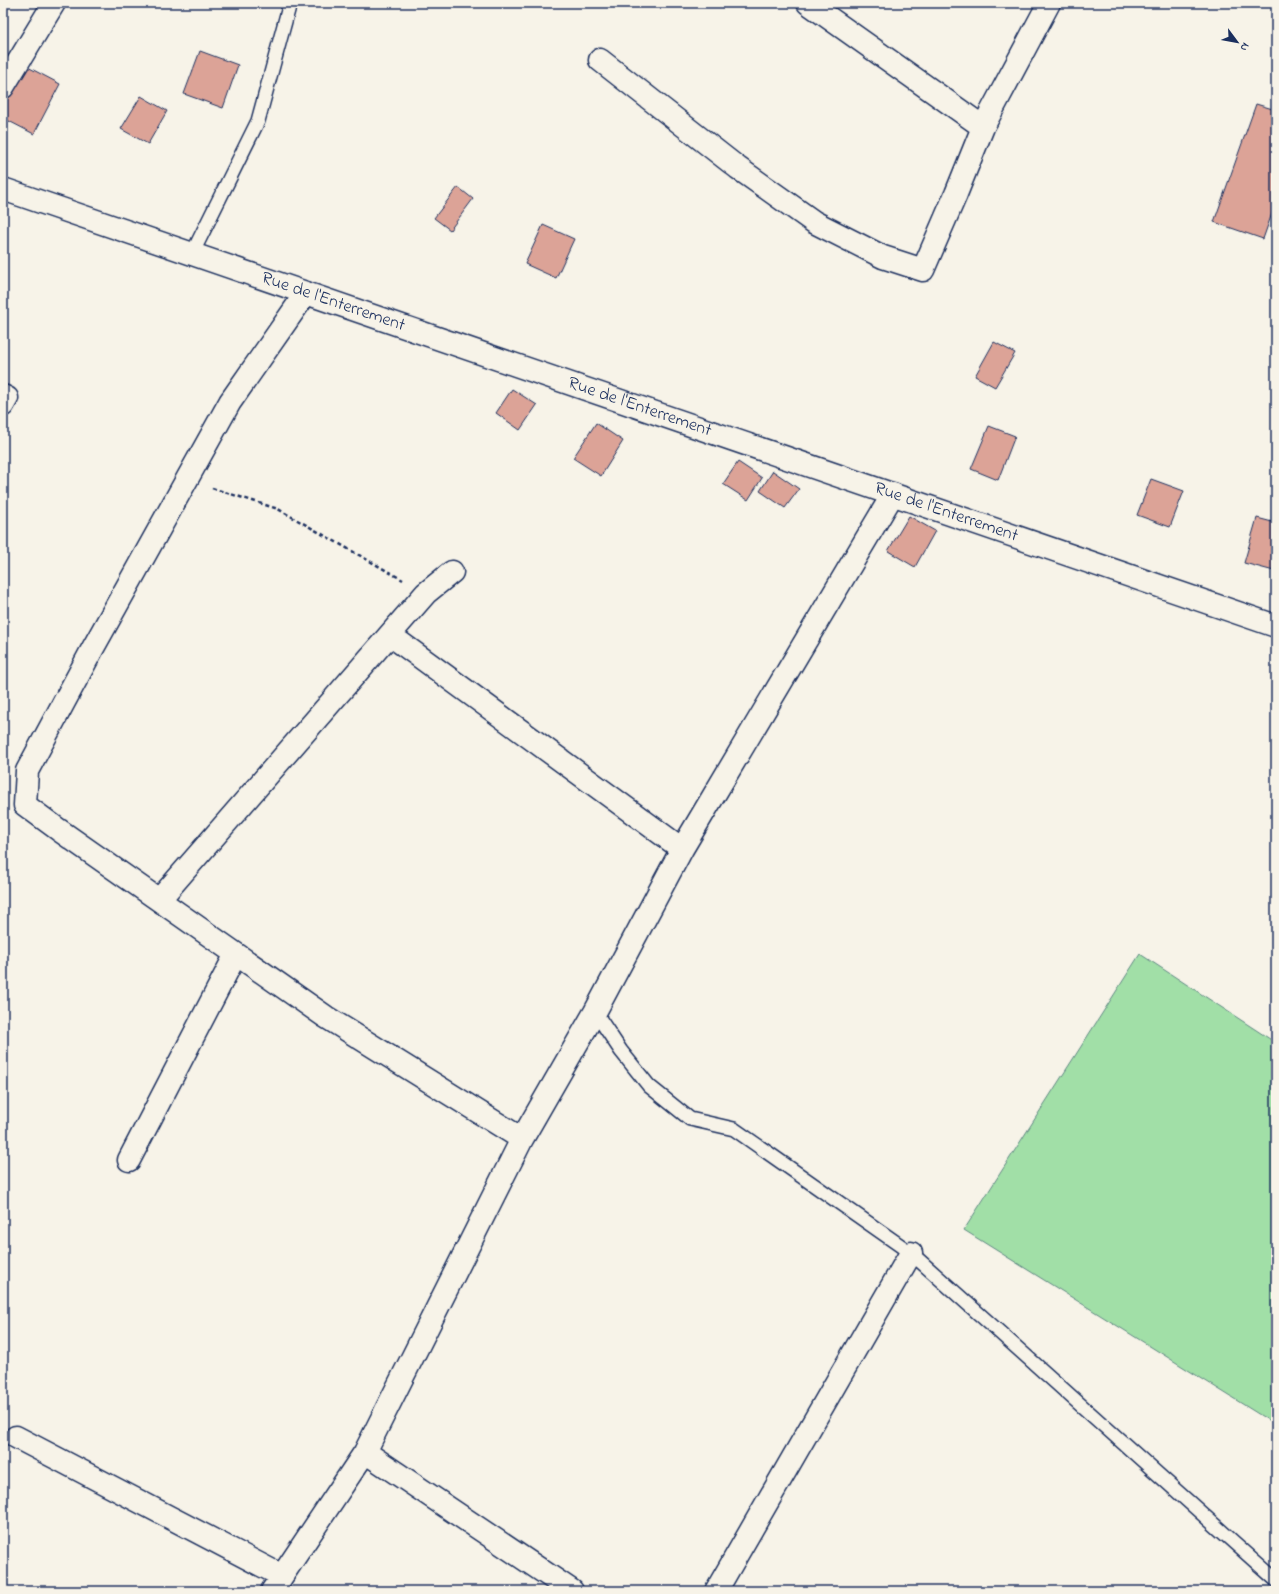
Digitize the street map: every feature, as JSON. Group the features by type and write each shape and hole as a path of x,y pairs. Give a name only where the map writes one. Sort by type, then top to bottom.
{"street":[{"path":"3,87 54,3"},
{"path":"808,3 982,127"},
{"path":"600,60 738,168 814,222 883,257 923,270 956,194 982,127 1049,3"},
{"name":"Rue de l'Enterrement","path":"3,189 1276,626"},
{"path":"306,293 230,402 27,770 25,805 326,1017 522,1139"},
{"path":"3,396 7,398 3,405"},
{"path":"16,1437 277,1584 365,1452 522,1139 595,1012 682,849 893,494"},
{"path":"159,900 426,592 452,572"},
{"path":"390,635 682,849"},
{"path":"130,1160 236,954"},
{"path":"716,1591 910,1253"},
{"path":"365,1452 572,1591"}],"lane":[{"path":"192,254 258,121 290,3"},
{"path":"595,1012 649,1086 690,1119 734,1129 910,1253 1276,1580"}],"path":[{"path":"187,479 278,509 426,592"}],"green space":[{"path":"1140,954 1276,1043 1276,1425 964,1230"}],"building":[{"path":"200,51 238,65 223,108 184,94"},
{"path":"22,64 60,84 34,134 3,118 3,100"},
{"path":"141,96 167,111 148,144 121,129"},
{"path":"1256,104 1276,110 1276,202 1263,239 1214,222"},
{"path":"458,187 473,199 450,230 434,218"},
{"path":"543,225 574,239 556,278 525,264"},
{"path":"994,342 1015,353 995,387 975,376"},
{"path":"512,389 537,405 520,430 496,413"},
{"path":"596,423 623,441 601,476 573,458"},
{"path":"989,426 1015,436 998,480 971,469"},
{"path":"738,462 762,478 748,500 723,484"},
{"path":"773,471 799,489 785,508 760,491"},
{"path":"1151,479 1184,491 1170,527 1137,515"},
{"path":"909,516 935,531 915,567 888,551"},
{"path":"1257,518 1276,523 1276,563 1274,571 1244,563"}]}
